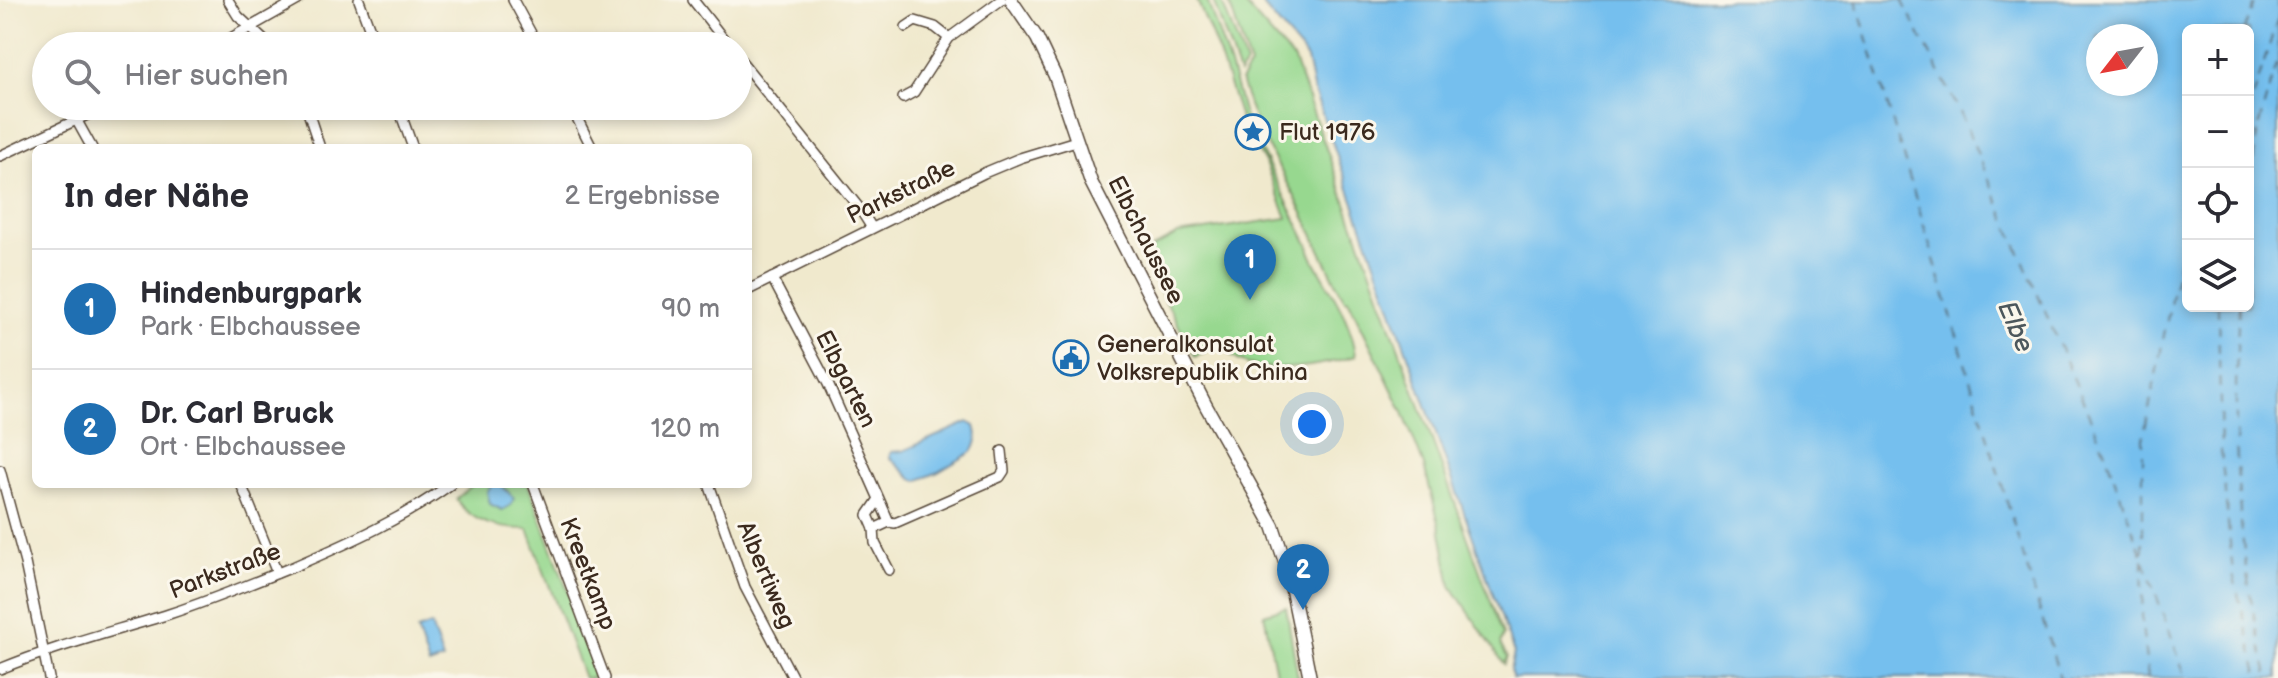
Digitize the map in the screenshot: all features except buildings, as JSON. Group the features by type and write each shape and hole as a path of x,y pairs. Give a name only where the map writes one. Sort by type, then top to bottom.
{"main road":[{"name":"Elbchaussee","path":"1011,0 1048,60 1065,100 1076,141 1096,193 1206,406 1273,526 1288,571 1310,678"}],"street":[{"path":"228,0 254,32"},
{"path":"243,32 298,0"},
{"path":"359,0 371,32"},
{"path":"513,0 530,32"},
{"path":"693,0 718,32"},
{"path":"903,98 914,92 949,38 1001,0"},
{"path":"906,27 915,21 925,22 949,38"},
{"path":"752,74 872,228"},
{"path":"311,120 319,144"},
{"path":"403,120 412,144"},
{"path":"578,120 590,144"},
{"path":"0,156 77,121 90,144"},
{"name":"Parkstraße","path":"752,288 1004,164 1076,141"},
{"name":"Elbgarten","path":"772,278 834,398 889,522"},
{"path":"874,529 889,522 895,523 1000,477 1004,471 1002,451"},
{"path":"0,470 20,542 49,678"},
{"path":"243,488 277,573"},
{"name":"Parkstraße","path":"0,669 43,651 192,606 277,573 372,533 407,515 445,488"},
{"name":"Kreetkamp","path":"534,488 605,678"},
{"name":"Albertiweg","path":"710,488 745,587 790,677"},
{"path":"879,499 868,515 874,529 875,543 889,570"}],"green space":[{"path":"1197,0 1207,0 1245,118 1343,314 1356,356 1313,365 1265,367 1238,360 1219,344 1195,357 1141,254 1178,234 1287,218 1264,161 1242,124 1219,53"},
{"path":"1213,0 1221,0 1246,64 1239,74"},
{"path":"1228,0 1241,0 1294,60 1503,635 1500,644 1507,657 1504,664 1451,586 1424,466 1402,410 1251,111 1241,80 1250,66"},
{"path":"469,488 508,491 505,488 529,488 600,678 584,678 528,529 487,523 470,514 456,499"},
{"path":"1286,607 1298,678 1277,678 1264,614"}],"water":[{"name":"Elbe","path":"1258,0 2278,0 2278,678 1513,678 1510,670 1514,653 1313,88 1307,59"},
{"path":"968,422 975,426 977,433 972,452 938,472 917,481 889,457 891,452 903,451"},
{"path":"490,488 504,488 514,498 511,505 502,510 490,504 487,492"},
{"path":"431,625 443,660 429,665 417,630"}],"ferry route":[{"path":"1856,0 2060,678"},
{"path":"1902,0 1959,110 2105,452 2186,678"},
{"path":"2246,24 2255,0"},
{"path":"2254,96 2278,17"},
{"path":"2252,168 2258,128 2278,56"},
{"path":"2143,553 2143,439 2183,240"},
{"path":"2218,312 2221,451 2233,574 2259,678"},
{"path":"2239,312 2236,446 2239,493 2249,586 2269,678"},
{"path":"2143,559 2142,626 2148,678"}],"place":[{"name":"Flut 1976","path":"1253,132"},
{"name":"Hindenburgpark","path":"1250,300"},
{"name":"Generalkonsulat Volksrepublik China","path":"1071,358"},
{"name":"Dr. Carl Bruck","path":"1303,610"}]}
